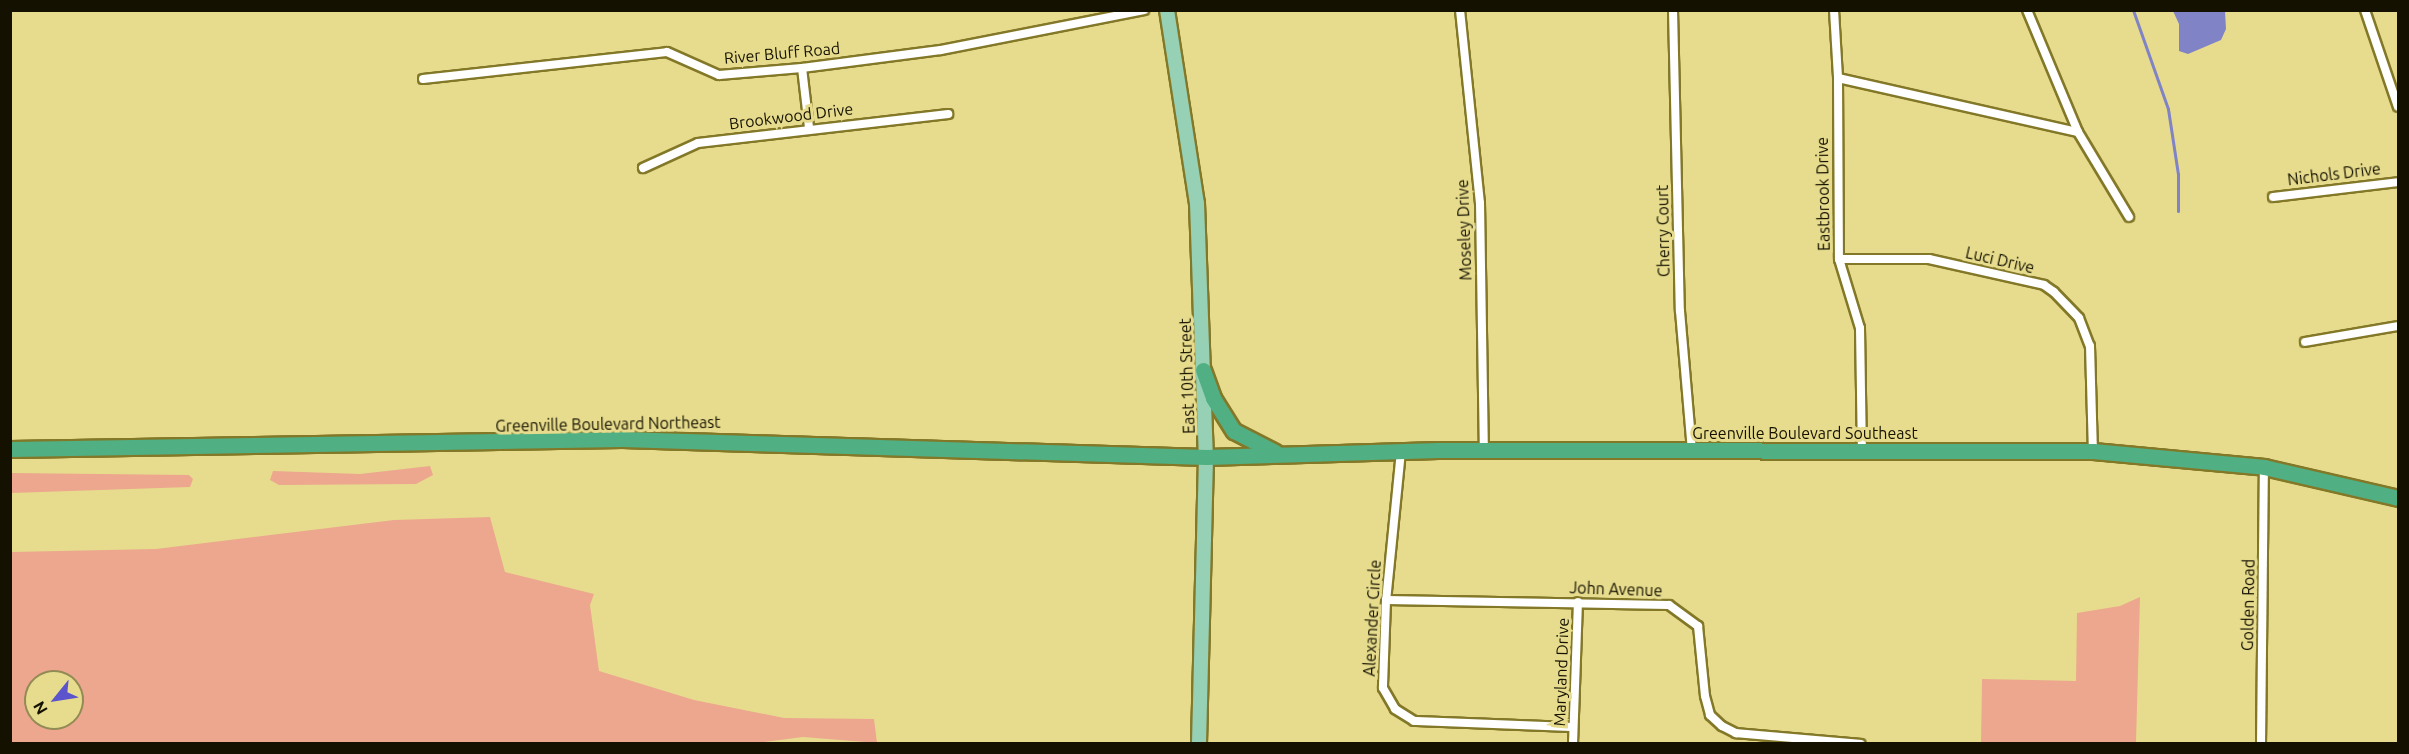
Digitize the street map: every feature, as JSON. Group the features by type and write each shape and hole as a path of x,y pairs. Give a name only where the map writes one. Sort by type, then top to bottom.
{"highway":[{"path":"1203,370 1213,398 1234,431 1280,454"},
{"name":"Greenville Boulevard Northeast","path":"10,449 717,440 1206,457"},
{"name":"Greenville Boulevard Southeast","path":"1206,457 1484,450 2093,451 2264,467 2398,498"}],"main road":[{"name":"East 10th Street","path":"1167,10 1197,203 1206,457 1199,744"}],"street":[{"name":"River Bluff Road","path":"423,79 667,52 719,75 801,68 941,50 1144,10"},
{"name":"Moseley Drive","path":"1460,10 1480,203 1484,450"},
{"name":"Cherry Court","path":"1673,10 1680,310 1692,451"},
{"name":"Eastbrook Drive","path":"1834,10 1838,78 1839,259 1860,328 1862,451"},
{"path":"2027,10 2078,132 2129,217"},
{"path":"2365,10 2396,92 2398,107"},
{"path":"801,68 809,128"},
{"path":"1838,78 2078,132"},
{"name":"Brookwood Drive","path":"643,168 698,142 948,114"},
{"name":"Nichols Drive","path":"2273,197 2398,182"},
{"name":"Luci Drive","path":"1839,259 1929,259 2044,285 2054,292 2079,318 2090,346 2093,451"},
{"path":"2305,342 2398,326"},
{"name":"Alexander Circle","path":"1401,451 1386,600 1383,688 1395,709 1414,721 1573,727"},
{"name":"Golden Road","path":"2261,744 2264,467"},
{"name":"John Avenue","path":"1386,600 1669,605 1685,613 1698,626 1702,637 1710,715 1729,730 1861,744"},
{"name":"Maryland Drive","path":"1573,744 1578,602"}],"shaded area":[{"path":"430,466 433,475 416,484 279,485 270,480 273,471 360,474"},
{"path":"11,473 189,475 193,479 190,487 11,493"},
{"path":"490,517 505,572 594,594 590,605 599,671 694,700 784,718 874,719 877,743 803,737 748,744 11,743 11,552 156,549 394,520"},
{"path":"2140,597 2136,743 1981,743 1982,679 2076,681 2077,613 2120,606"}],"water":[{"path":"2173,11 2225,11 2226,29 2221,40 2188,54 2179,51 2179,24"}],"waterway":[{"path":"2133,10 2168,109 2178,174 2178,211"}]}
